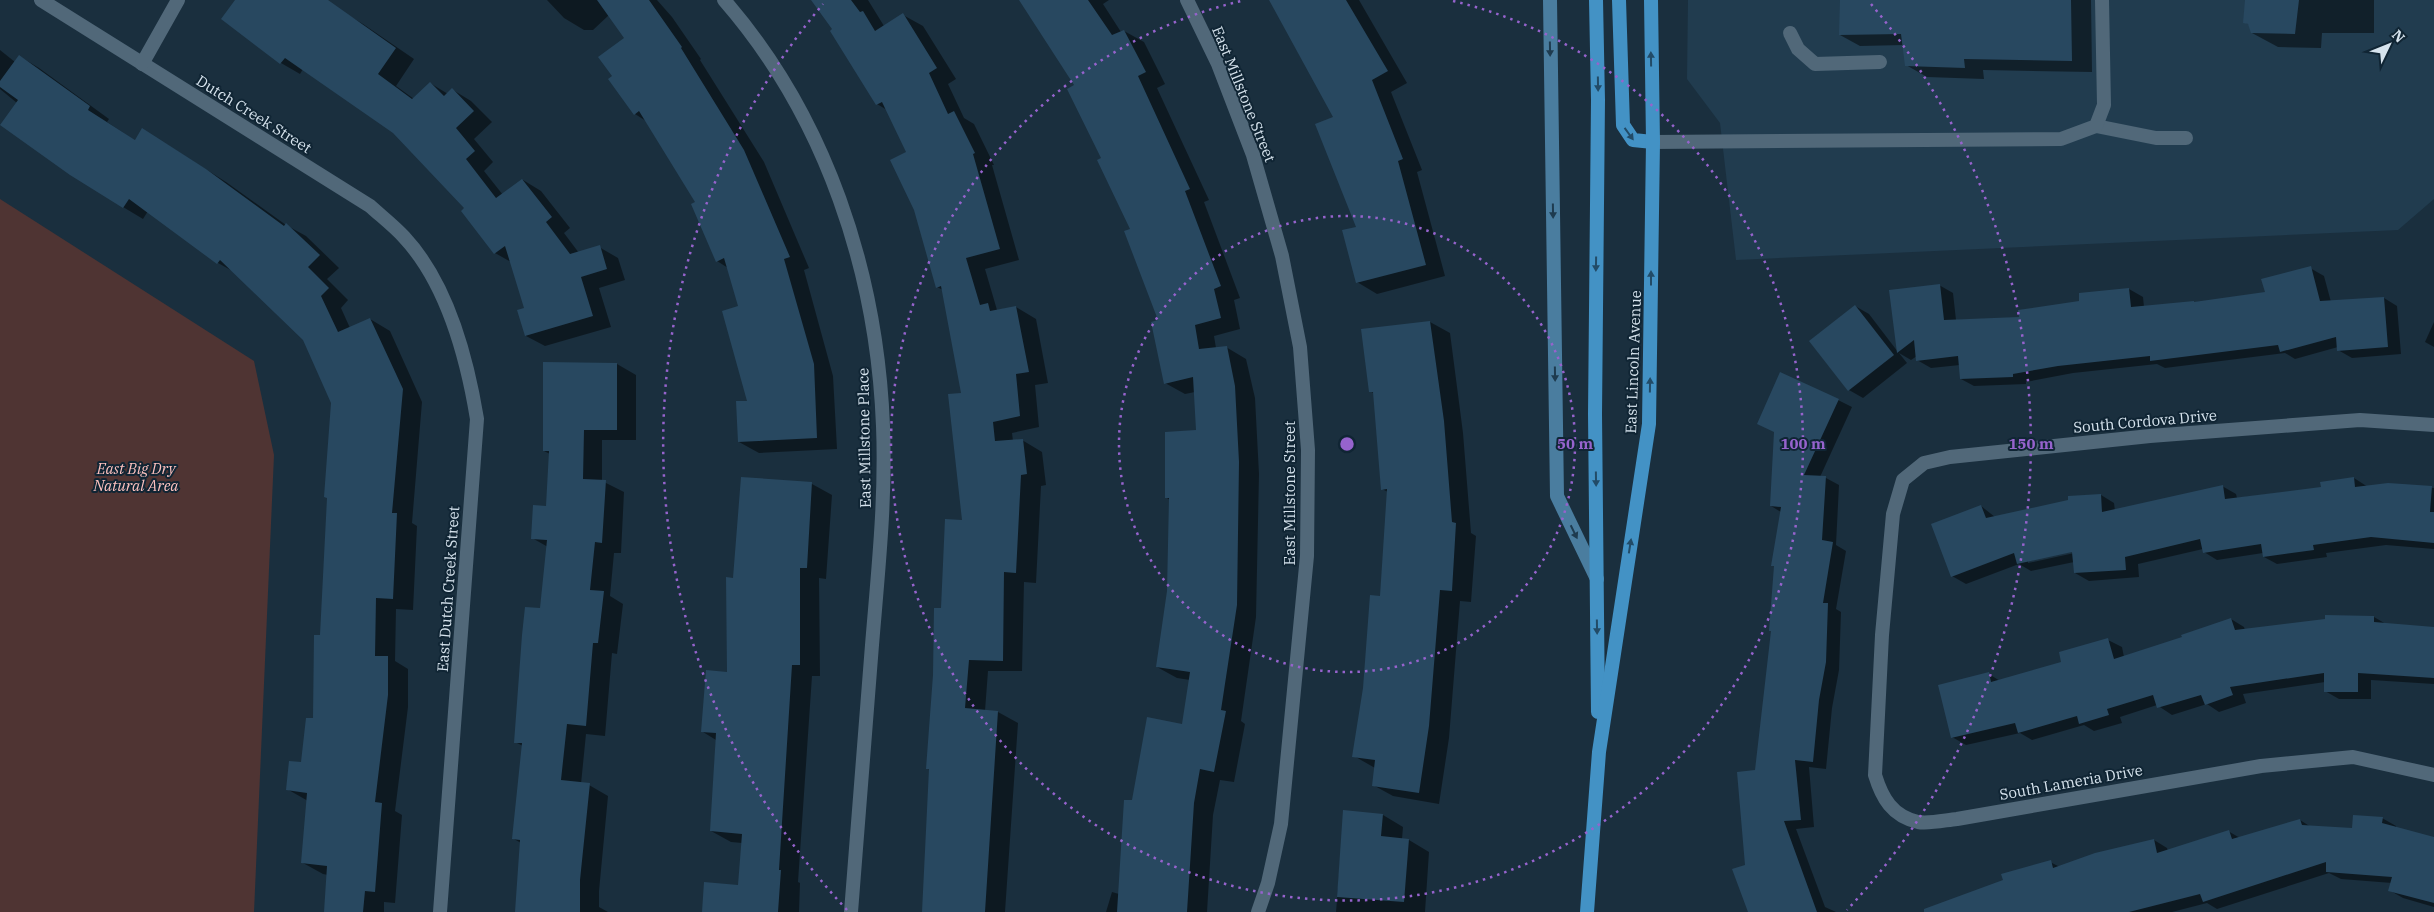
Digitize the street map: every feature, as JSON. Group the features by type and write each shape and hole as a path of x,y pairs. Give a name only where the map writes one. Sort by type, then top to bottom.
{"main road":[{"path":"1550,0 1557,496 1597,579"},
{"name":"East Lincoln Avenue","path":"1596,0 1598,100 1595,414 1599,752"},
{"path":"1619,0 1621,5 1623,125 1633,140 1652,142"},
{"name":"East Lincoln Avenue","path":"1587,912 1599,752 1649,424 1652,142 1651,0"}],"street":[{"name":"Dutch Creek Street","path":"41,0 370,206 405,238 432,277"},
{"path":"142,64 178,0"},
{"name":"East Millstone Place","path":"724,0 783,78 817,144 845,214 864,280 878,358 883,427 883,505 851,912"},
{"name":"East Millstone Street","path":"1188,0 1218,64 1253,155 1282,256 1300,347 1308,450 1307,556 1281,824 1268,883 1258,912"},
{"path":"2096,126 2104,105 2102,0"},
{"path":"1790,33 1798,49 1815,64 1880,62"},
{"path":"1652,142 2061,139 2096,126 2156,138 2186,138"},
{"name":"East Dutch Creek Street","path":"432,277 452,319 469,371 477,419 440,912"},
{"name":"South Cordova Drive","path":"1882,635 1893,514 1903,480 1924,463 1950,457 2150,436 2360,420 2434,424"},
{"name":"South Lameria Drive","path":"1882,635 1875,775 1882,797 1896,811 1918,822 1957,819 2261,766 2353,757 2434,775"}],"shaded area":[{"path":"1688,0 2434,0 2434,199 2398,230 1736,260 1720,123 1687,79"}],"green space":[{"name":"East Big Dry Natural Area","path":"0,199 254,361 274,455 254,912 0,912"}],"building":[{"path":"235,0 328,0 396,48 378,74 412,99 430,82 444,96 452,88 474,111 456,128 475,151 466,159 496,198 522,179 552,217 546,222 570,254 600,245 607,269 581,277 593,316 525,336 517,310 524,308 505,246 494,254 461,211 464,208 393,133 285,58 280,64 221,19"},
{"path":"597,0 649,0 682,47 744,150 790,257 784,259 814,364 817,438 738,442 736,401 747,401 722,311 738,306 724,258 716,262 691,204 695,202 639,111 634,115 608,79 612,76 598,57 624,38"},
{"path":"811,0 851,0 860,12 863,11 875,31 903,13 937,68 929,73 948,114 954,111 975,153 973,154 1000,249 966,258 980,305 988,303 990,311 1016,306 1029,372 1016,374 1020,416 993,422 995,441 1023,439 1027,474 1021,475 1016,573 1004,572 1003,661 969,660 965,708 998,711 985,912 922,912 929,769 926,769 933,675 934,608 941,608 945,519 962,520 948,394 961,393 941,286 936,288 914,210 890,160 906,152 882,102 876,105 830,31 832,29"},
{"path":"1019,0 1088,0 1112,35 1124,30 1146,72 1138,76 1190,189 1185,191 1221,286 1214,289 1221,318 1195,325 1199,349 1227,346 1235,386 1239,462 1237,605 1221,710 1226,711 1214,772 1200,769 1194,803 1187,912 1117,912 1124,800 1132,800 1147,717 1182,724 1190,672 1156,667 1167,591 1169,498 1165,498 1165,432 1196,430 1193,377 1164,384 1151,322 1158,320 1124,231 1130,229 1097,160 1101,158 1067,89 1074,85"},
{"path":"1269,0 1346,0 1388,71 1372,80 1403,159 1398,161 1426,265 1356,283 1342,230 1356,227 1315,124 1333,117"},
{"path":"1840,0 2071,0 2072,61 1964,59 1965,68 1905,66 1901,34 1839,35"},
{"path":"2245,0 2299,0 2295,34 2251,33 2248,24 2243,23"},
{"path":"19,55 90,106 88,110 135,140 142,128 206,169 284,226 286,223 320,255 308,267 329,288 321,296 338,332 370,318 403,389 392,513 397,513 393,599 376,598 375,656 388,656 388,695 375,802 382,803 375,892 365,891 363,912 324,912 327,866 301,863 307,793 286,790 289,761 301,762 306,718 313,718 314,635 320,635 327,498 324,497 331,403 303,340 220,260 217,264 129,199 123,208 70,175 0,125 18,100 0,87 0,81"},
{"path":"2311,266 2320,301 2384,297 2388,347 2337,351 2336,337 2280,352 2278,345 2150,361 2150,356 2058,366 2013,374 2013,377 1960,379 1958,356 1916,361 1914,340 1897,353 1889,290 1940,284 1944,320 2019,317 2018,310 2079,301 2079,293 2129,288 2131,307 2194,302 2265,292 2261,279"},
{"path":"1855,305 1894,355 1848,391 1809,341"},
{"path":"1430,321 1444,421 1452,522 1456,523 1452,591 1440,590 1429,726 1419,793 1372,786 1375,760 1352,757 1363,688 1370,595 1380,596 1387,489 1381,490 1373,392 1369,392 1361,329"},
{"path":"543,362 617,363 617,430 584,430 583,479 606,480 602,543 595,542 590,590 604,591 598,643 593,643 586,726 567,724 561,780 590,783 580,880 580,912 515,912 520,840 512,839 522,743 514,743 522,635 525,607 540,608 547,540 531,539 533,505 546,506 549,451 543,451"},
{"path":"1780,372 1839,399 1804,475 1826,476 1822,540 1833,542 1823,603 1828,603 1826,662 1819,700 1813,762 1795,760 1801,820 1784,821 1817,912 1748,912 1732,869 1745,865 1737,772 1755,770 1771,631 1769,631 1774,566 1771,566 1781,507 1770,506 1774,432 1757,424"},
{"path":"741,477 812,482 807,568 800,568 800,665 792,665 778,912 702,912 704,882 738,885 742,834 710,831 716,733 701,732 706,670 727,672 726,577 733,578"},
{"path":"2354,477 2355,487 2388,483 2432,486 2430,512 2434,512 2434,543 2371,537 2313,545 2314,550 2263,557 2261,544 2203,553 2200,539 2125,557 2126,570 2074,573 2072,552 2017,564 2014,553 1951,577 1931,524 1981,505 1986,518 2068,500 2068,496 2101,494 2102,512 2223,485 2225,499 2321,487 2320,482"},
{"path":"2325,615 2374,616 2374,622 2434,627 2434,678 2358,673 2358,692 2324,692 2324,673 2230,687 2233,695 2205,705 2201,695 2157,708 2153,695 2107,709 2109,715 2079,724 2077,716 2018,733 2015,723 1951,738 1938,685 1989,672 1991,682 2061,662 2059,652 2108,638 2114,659 2182,637 2181,635 2231,618 2235,630 2325,619"},
{"path":"1343,810 1383,814 1381,836 1409,839 1404,902 1337,897"},
{"path":"2353,815 2383,817 2382,823 2434,837 2434,903 2388,891 2392,877 2326,872 2326,862 2203,902 2200,894 2129,912 1924,912 1924,909 2003,880 2001,874 2051,860 2053,868 2095,853 2154,839 2157,853 2229,830 2232,839 2300,819 2302,825 2352,828"}]}
